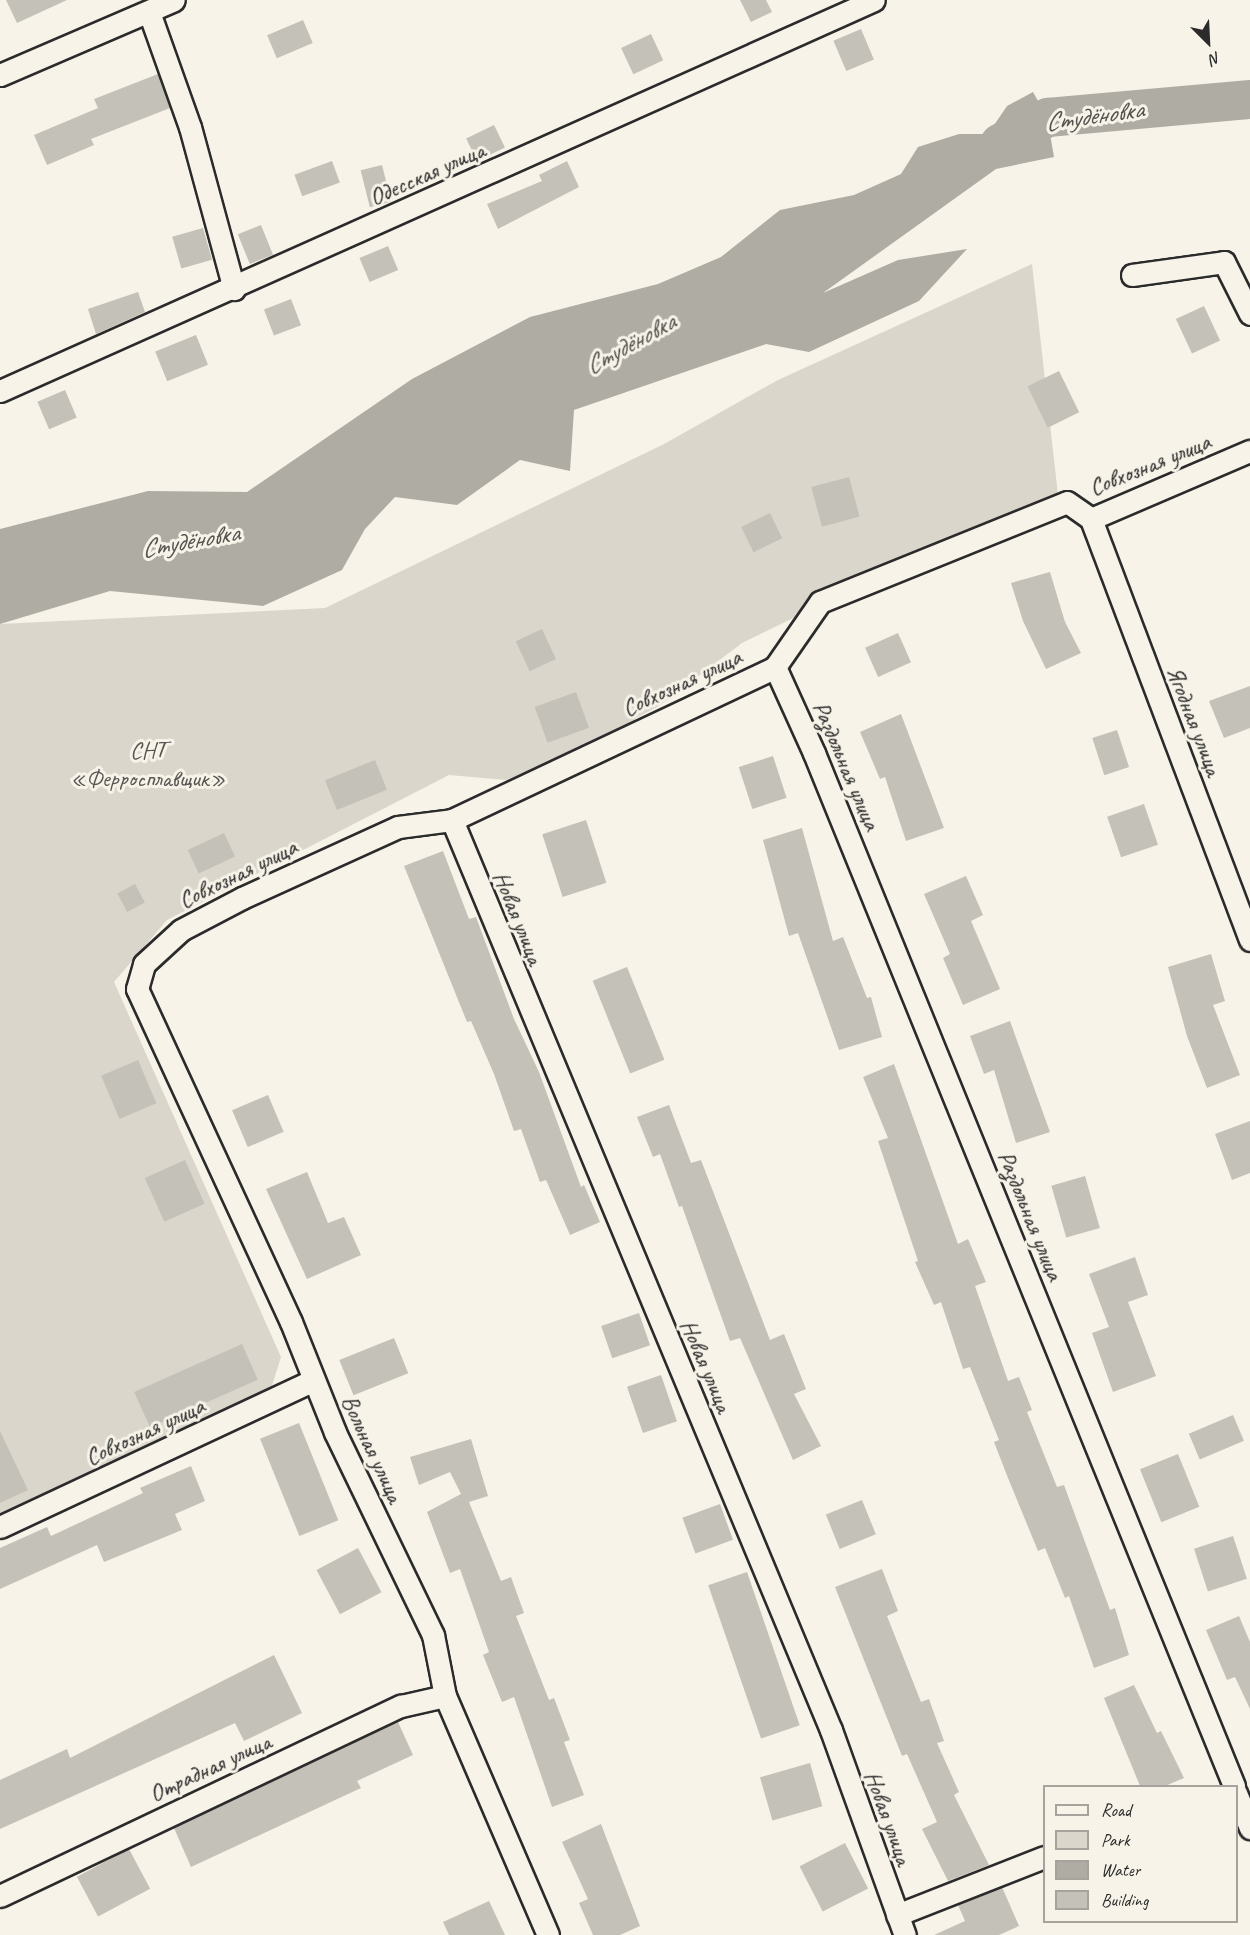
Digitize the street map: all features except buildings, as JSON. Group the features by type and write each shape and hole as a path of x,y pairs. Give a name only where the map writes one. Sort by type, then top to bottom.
{"street":[{"path":"0,75 174,0"},
{"name":"Одесская улица","path":"0,391 234,289 874,0"},
{"path":"149,12 190,127 234,289"},
{"path":"1132,275 1224,262 1250,314"},
{"name":"Совхозная улица","path":"136,989 144,964 181,930 398,826 452,820 775,667 820,602 1067,502 1091,519 1250,451"},
{"name":"Ягодная улица","path":"1091,519 1250,940"},
{"name":"Раздольная улица","path":"775,667 814,753 1235,1785"},
{"name":"Новая улица","path":"452,820 831,1730 905,1935"},
{"name":"Вольная улица","path":"136,989 291,1322 312,1382 433,1635 445,1696 548,1935"},
{"name":"Совхозная улица","path":"0,1527 312,1382"},
{"name":"Отрадная улица","path":"0,1896 401,1706 445,1696"},
{"name":"Раздольная улица","path":"1238,1794 1250,1828"},
{"path":"897,1915 1043,1857"}],"green space":[{"name":"СНТ «Ферросплавщик»","path":"1032,264 1058,495 928,552 742,643 659,706 636,718 626,731 506,780 449,775 167,920 114,982 281,1357 269,1395 0,1516 0,624 325,608 664,444 778,380"}],"water":[{"path":"1033,92 1047,117 1054,157 996,169 823,293 898,260 967,249 919,301 809,352 766,344 574,410 570,471 520,460 457,505 395,497 365,529 342,570 263,606 110,591 0,624 0,529 148,491 247,492 412,379 530,317 658,284 721,257 780,210 854,195 901,174 918,147 959,134 988,134 1007,106"}],"waterway":[{"name":"Студёновка","path":"999,143 1047,117 1250,99"}]}
